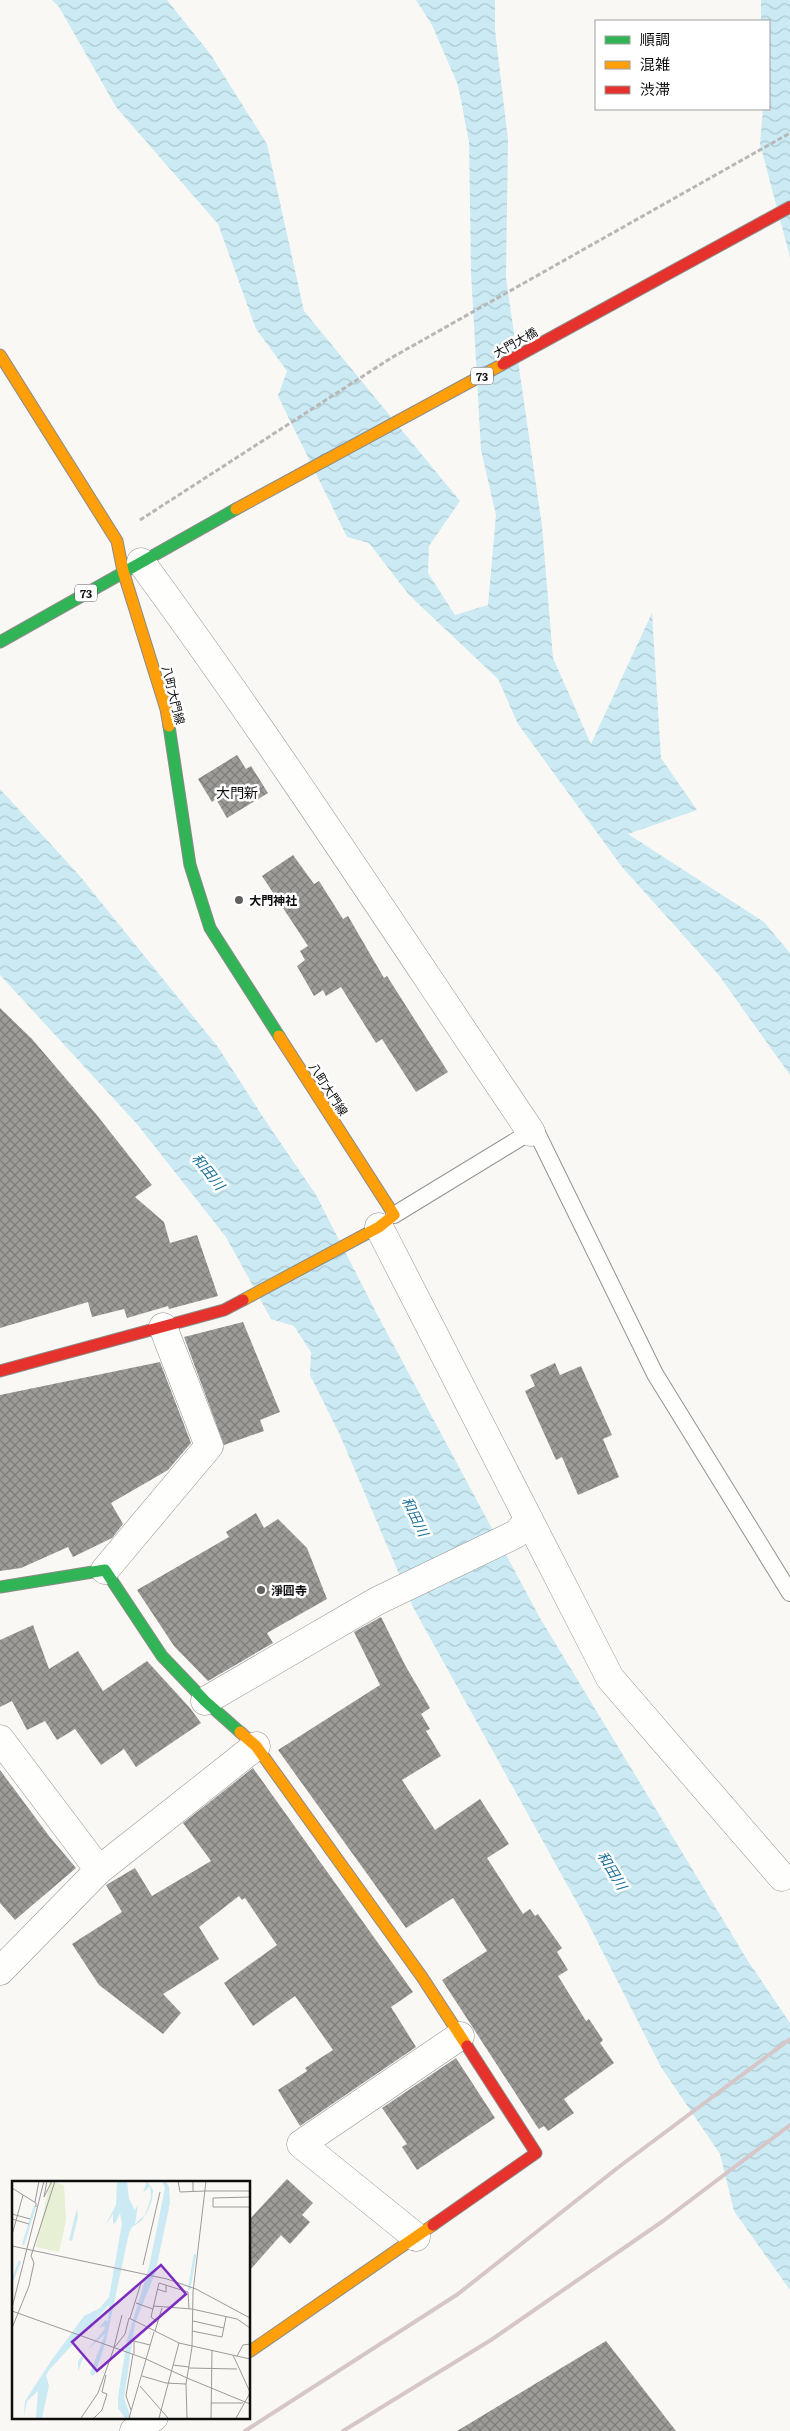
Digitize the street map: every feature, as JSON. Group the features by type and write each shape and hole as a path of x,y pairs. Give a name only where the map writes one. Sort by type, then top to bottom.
{"main road":[{"name":"大門大橋","path":"132,567 790,207"},
{"name":"八町大門線","path":"0,355 132,567 166,709 190,865 210,928 386,1221"},
{"name":"73","path":"0,642 132,567"},
{"path":"0,1371 224,1310 386,1221"},
{"path":"0,1586 105,1570 162,1656 205,1701 256,1746 422,1977 536,2154 250,2351"}],"street":[{"path":"132,567 181,617 531,1132"},
{"path":"386,1221 522,1527 610,1678 787,1878"},
{"path":"105,1570 209,1446 163,1327"},
{"path":"205,1701 377,1601 522,1527"},
{"path":"0,1739 99,1870"},
{"path":"0,1971 99,1870 256,1746"},
{"path":"416,2237 301,2144 460,2036"},
{"path":"134,2431 153,2418"}],"lane":[{"path":"386,1221 535,1129 655,1374 790,1594"}],"path":[{"path":"138,521 390,358 790,133"}],"water":[{"path":"52,0 167,0 211,55 267,144 304,311 460,501 429,546 428,573 455,615 488,605 496,515 481,450 471,272 469,142 458,85 432,25 416,0 495,0 495,30 508,140 506,278 542,526 553,658 591,744 652,613 661,758 697,810 628,834 764,922 790,953 790,1075 718,974 622,867 518,724 498,679 409,595 369,543 347,537 278,396 287,371 256,329 218,224 116,107 59,7"},
{"path":"761,0 790,0 790,257 760,144 763,110 770,110 770,20 761,20"},
{"name":"和田川","path":"0,789 79,875 218,1047 316,1195 378,1316 540,1618 748,1961 790,2023 790,2290 734,2211 720,2154 661,2067 585,1917 414,1609 339,1433 310,1375 311,1352 294,1326 271,1319 226,1237 137,1124 0,975"}],"building":[{"path":"237,755 246,769 251,766 268,793 227,818 216,799 212,802 198,779"},
{"path":"293,855 314,884 319,881 343,919 348,916 384,978 387,976 448,1072 416,1092 382,1039 376,1043 341,987 326,996 323,990 314,996 297,966 305,960 300,951 308,946 262,876"},
{"path":"0,1008 32,1039 96,1114 152,1185 135,1197 164,1222 170,1243 197,1235 218,1296 169,1309 168,1306 127,1318 124,1309 92,1317 88,1302 0,1328"},
{"path":"243,1322 280,1412 260,1420 264,1431 224,1445 184,1337"},
{"path":"160,1362 191,1443 168,1470 111,1503 123,1524 112,1538 73,1557 68,1547 21,1568 0,1571 0,1395"},
{"path":"555,1363 560,1375 581,1366 612,1435 603,1439 619,1477 578,1495 562,1457 556,1460 525,1391 535,1386 530,1375"},
{"path":"256,1513 264,1528 278,1519 307,1548 327,1599 267,1633 273,1643 208,1681 174,1646 137,1590 229,1537 226,1532"},
{"path":"381,1617 405,1665 430,1708 421,1714 430,1729 426,1731 441,1756 402,1780 435,1830 480,1799 509,1844 487,1858 523,1914 530,1909 535,1916 538,1914 562,1948 557,1952 568,1970 558,1976 586,2021 589,2019 603,2040 600,2043 614,2063 564,2099 574,2113 548,2131 544,2126 539,2129 536,2125 442,1980 487,1951 453,1898 406,1928 278,1750 380,1685 354,1632"},
{"path":"33,1625 49,1669 78,1651 103,1691 147,1661 190,1708 201,1723 136,1767 124,1749 101,1765 75,1729 57,1740 45,1721 27,1730 12,1701 0,1707 0,1640"},
{"path":"253,1768 413,1992 391,2007 416,2047 300,2126 278,2090 307,2071 305,2068 333,2050 295,1996 253,2026 224,1983 277,1945 245,1898 242,1900 239,1896 199,1927 219,1959 163,1994 181,2013 163,2034 99,1985 72,1944 122,1912 106,1885 135,1868 152,1896 211,1861 183,1823"},
{"path":"0,1770 49,1836 76,1868 15,1920 0,1903"},
{"path":"456,2058 495,2118 417,2170 402,2147 407,2144 382,2108"},
{"path":"287,2179 313,2203 302,2215 310,2222 290,2244 281,2235 250,2270 250,2219"},
{"path":"606,2341 676,2431 457,2431"}],"railway":[{"path":"245,2431 458,2294 620,2166 790,2039"},
{"path":"343,2431 491,2340 663,2221 790,2125"}],"traffic: fast":[{"path":"0,642 236,509"},
{"path":"169,726 190,865 210,928 279,1036"},
{"path":"0,1587 105,1570 162,1656 205,1701 240,1732"}],"traffic: slow":[{"path":"0,355 117,541 123,571 166,709 169,726"},
{"path":"236,509 503,364"},
{"path":"243,1300 379,1227 394,1215 279,1036"},
{"path":"240,1732 256,1746 422,1977 467,2046"},
{"path":"250,2351 433,2225"}],"traffic: jam":[{"path":"503,364 790,207"},
{"path":"0,1371 224,1310 243,1300"},
{"path":"433,2225 536,2153 467,2046"}],"place":[{"name":"大門神社","path":"239,900"},
{"name":"淨圓寺","path":"261,1590"}],"district":[{"name":"大門新","path":"237,792"}]}
